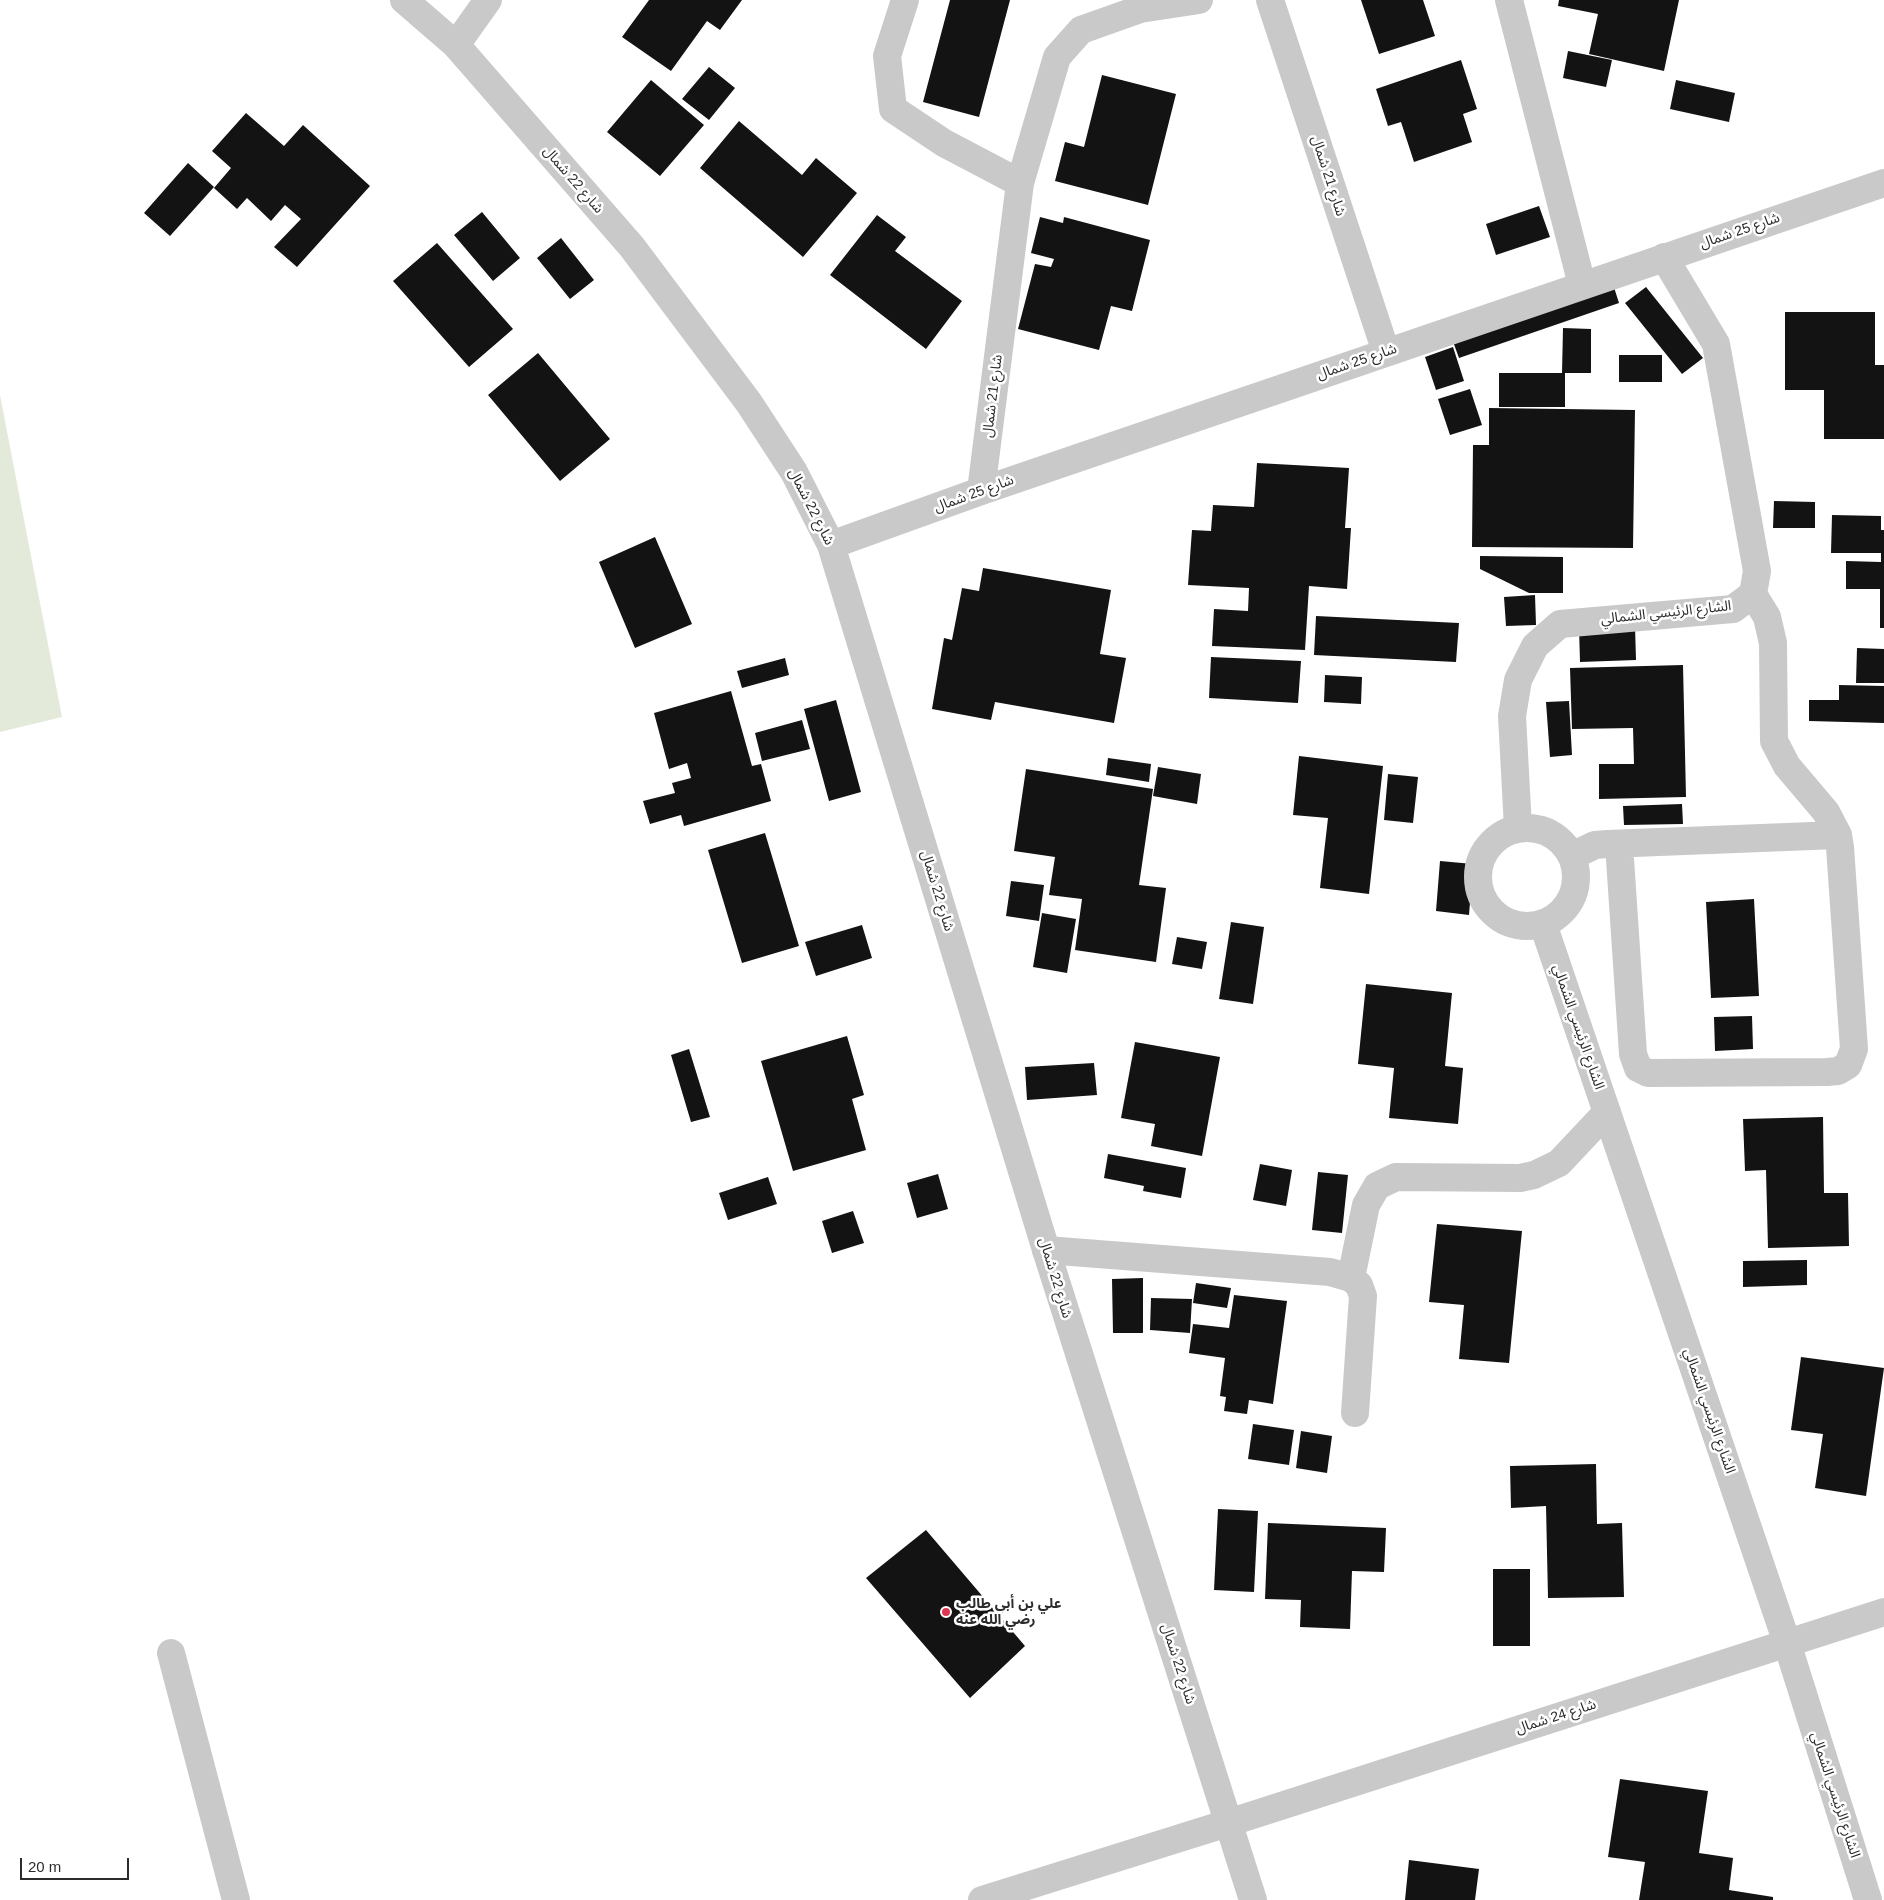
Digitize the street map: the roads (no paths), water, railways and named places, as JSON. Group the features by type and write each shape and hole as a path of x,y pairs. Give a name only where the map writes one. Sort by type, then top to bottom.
{"street":[{"name":"شارع 22 شمال","path":"404,0 456,45 632,248 750,403 794,472 831,545 1046,1250 1253,1900"},
{"path":"456,45 488,0"},
{"path":"905,0 887,56 893,109 944,143 1020,183"},
{"name":"شارع 21 شمال","path":"981,491 1020,183 1057,57 1081,30 1140,9 1199,0"},
{"name":"شارع 21 شمال","path":"1270,0 1386,352"},
{"path":"1509,0 1582,285"},
{"name":"شارع 25 شمال","path":"831,545 981,491 1884,183"},
{"path":"1619,844 1633,1054 1638,1068 1648,1073 1828,1072 1838,1071 1848,1065 1854,1049 1838,835 1826,812 1787,766 1774,741 1773,643 1767,617 1753,594 1757,571 1716,344 1664,257"},
{"name":"الشارع الرئيسي الشمالي","path":"1518,828 1512,716 1518,680 1535,646 1560,624 1733,609 1753,594"},
{"path":"1518,828 1544,830 1555,836 1572,856 1576,869 1576,882 1572,896 1555,918 1543,924 1528,927 1513,925 1500,919 1488,909 1481,896 1477,882 1478,867 1482,853 1492,841 1503,833 1518,828"},
{"path":"1572,856 1595,846 1619,844 1838,835"},
{"name":"الشارع الرئيسي الشمالي","path":"1543,924 1787,1643 1868,1900"},
{"path":"1351,1278 1366,1205 1377,1186 1396,1176 1520,1178 1534,1175 1559,1163 1607,1112"},
{"path":"1046,1250 1330,1272 1351,1278 1359,1286 1363,1296 1356,1413"},
{"name":"شارع 24 شمال","path":"982,1900 1884,1612"},
{"path":"171,1653 236,1900"}],"place":[{"name":"علي بن أبي طالب رضي الله عنه","path":"946,1612"}]}
